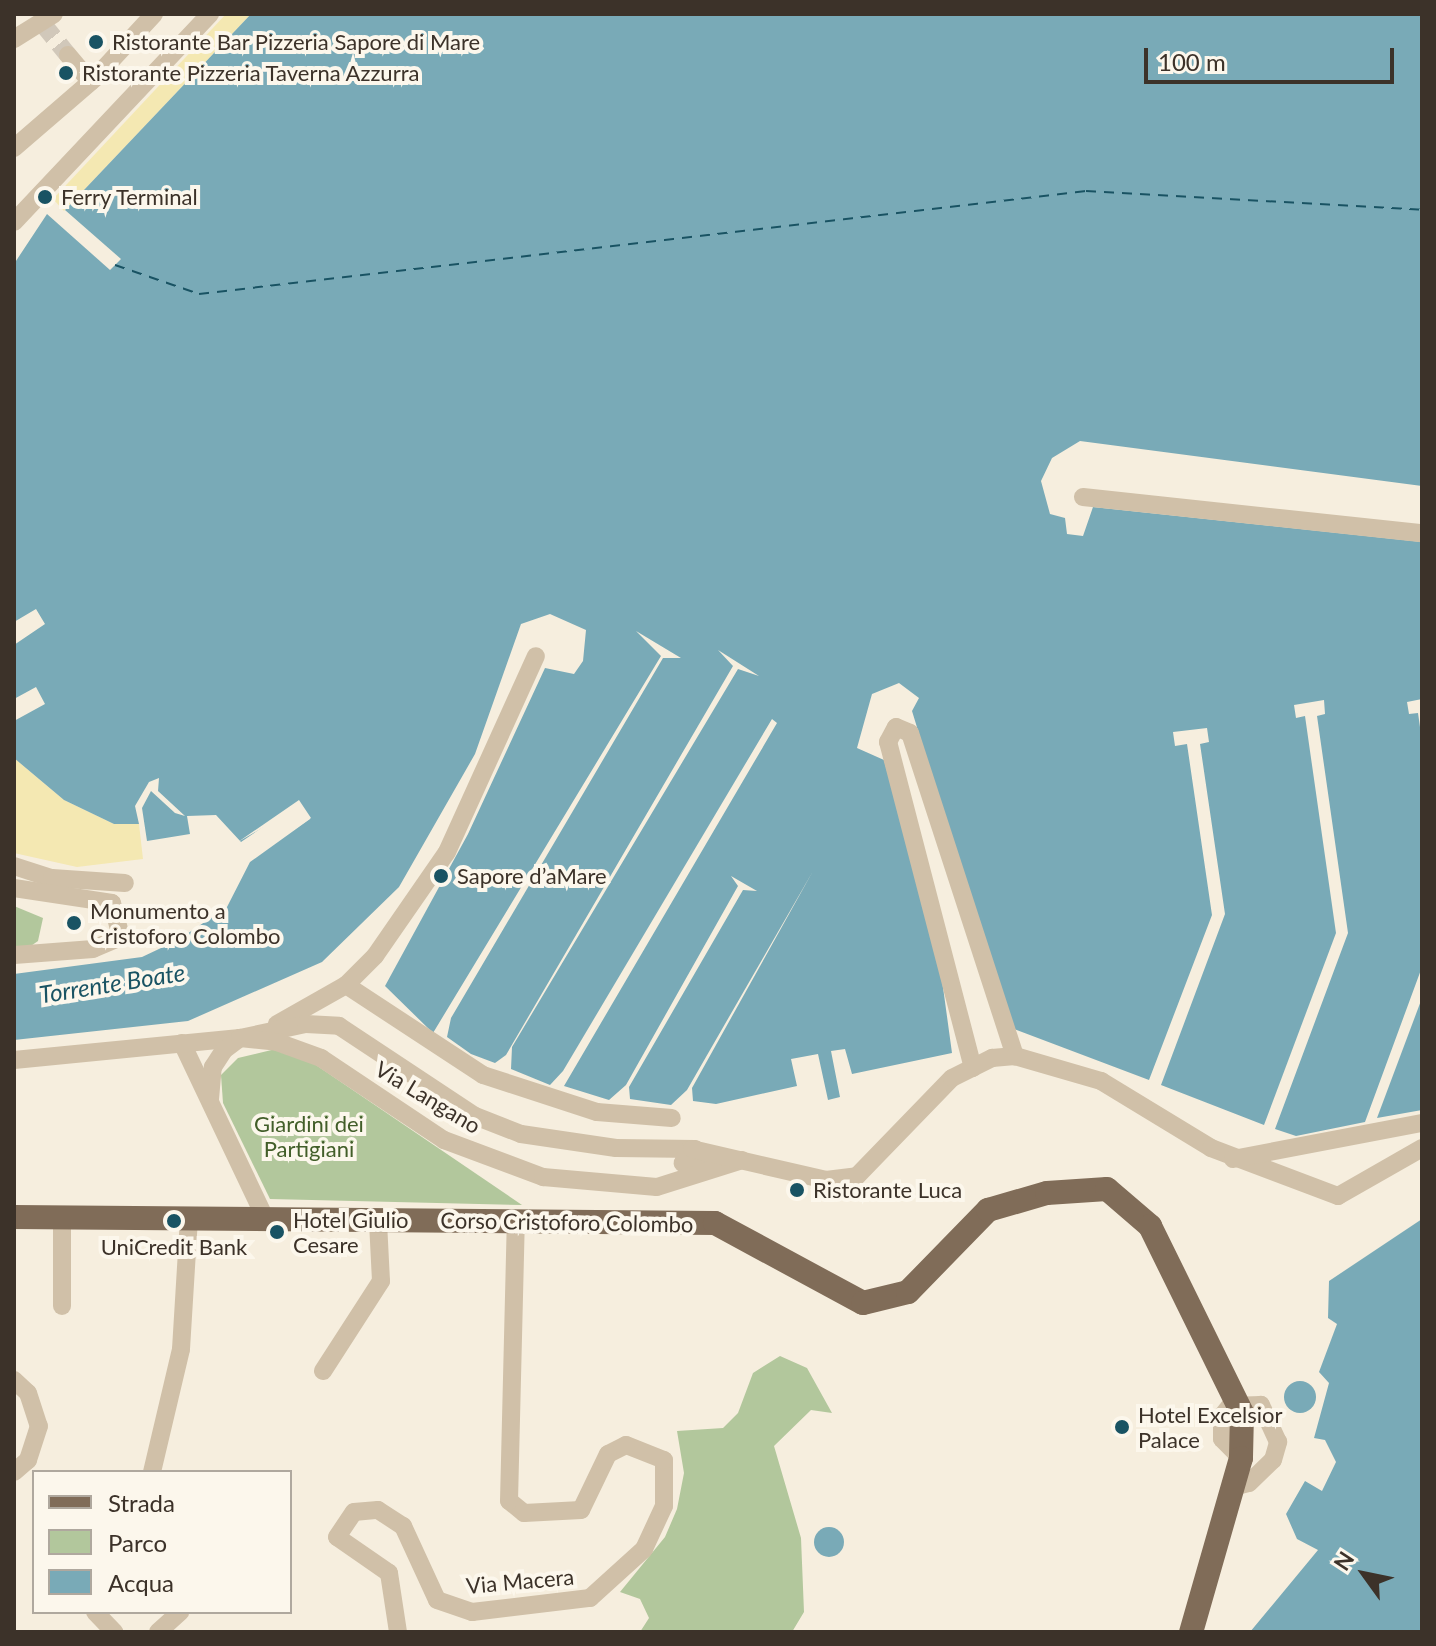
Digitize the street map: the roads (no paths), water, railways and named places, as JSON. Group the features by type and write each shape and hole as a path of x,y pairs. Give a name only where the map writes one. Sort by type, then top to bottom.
{"main road":[{"name":"Corso Cristoforo Colombo","path":"14,1217 516,1222 735,1228 799,1274 863,1303 908,1292 988,1210 1047,1193 1107,1189 1150,1226 1240,1404"},
{"path":"1191,1632 1241,1458 1240,1404"}],"street":[{"path":"14,148 91,82 154,14"},
{"path":"14,222 210,14"},
{"path":"14,39 43,18"},
{"path":"68,55 91,82"},
{"path":"1083,497 1422,533"},
{"path":"268,1029 346,985 375,956 447,852 536,656"},
{"path":"973,1068 888,742 896,727 910,733 1015,1056"},
{"path":"14,866 52,878 125,883"},
{"path":"14,888 112,903 121,937 93,949 14,955"},
{"path":"346,985 483,1075 597,1112 672,1118"},
{"name":"Via Langano","path":"14,1060 240,1038 268,1029 339,1026 475,1116 521,1134 692,1165"},
{"path":"210,1099 213,1067 240,1038"},
{"name":"Via Langano","path":"240,1038 321,1058 444,1140 543,1177 597,1187 692,1165"},
{"path":"182,1043 266,1220"},
{"path":"692,1165 742,1160 826,1180 857,1176 952,1078 973,1068 1015,1056 1101,1081 1233,1159 1338,1196 1422,1148"},
{"path":"1233,1159 1422,1123"},
{"path":"692,1165 742,1160"},
{"path":"62,1218 62,1306"},
{"path":"152,1470 181,1349 189,1219"},
{"path":"323,1371 381,1281 378,1221"},
{"name":"Via Macera","path":"398,1632 389,1573 337,1537 354,1512 378,1510 403,1526 437,1600 472,1612 590,1598 644,1549 664,1506 664,1460 626,1445 608,1454 581,1510 524,1513 509,1501 516,1222"},
{"path":"14,1380 28,1393 39,1426 28,1460 14,1472"},
{"path":"1233,1487 1263,1474 1278,1442 1261,1405 1240,1404"},
{"path":"97,1614 114,1632"},
{"path":"158,1632 178,1614"}],"water":[{"name":"Torrente Boate","path":"251,14 1422,14 1422,486 1080,441 1052,458 1041,481 1050,514 1065,518 1067,534 1083,536 1093,507 1422,542 1422,699 1407,702 1409,714 1418,713 1422,741 1422,967 1365,1122 1296,1136 1275,1129 1348,933 1317,716 1325,714 1324,700 1294,705 1296,718 1305,716 1336,933 1264,1125 1161,1085 1225,914 1200,744 1209,742 1207,728 1173,732 1175,746 1187,744 1212,915 1149,1080 1009,1027 912,711 919,698 899,683 872,694 857,748 884,760 939,958 952,1053 852,1074 845,1049 831,1051 840,1097 828,1100 818,1054 791,1059 797,1086 716,1104 693,1101 692,1088 813,871 687,1090 671,1105 630,1099 629,1087 743,890 757,891 731,876 738,886 626,1085 609,1100 564,1086 777,723 772,719 563,1071 550,1085 511,1069 512,1047 738,669 759,676 718,650 733,666 506,1055 495,1063 471,1054 447,1037 451,1018 663,658 681,658 636,631 661,656 433,1033 385,986 468,834 545,668 574,674 583,661 586,630 550,614 521,624 475,754 399,887 322,962 188,1021 14,1040 14,974 142,957 178,940 227,907 250,862 310,819 299,802 241,842 216,815 187,816 190,834 147,841 142,808 151,791 175,813 185,816 158,791 159,778 149,782 135,806 139,824 114,824 64,800 14,758 14,721 45,704 36,687 14,699 14,645 45,624 36,609 14,622 14,264 47,214 110,270 121,259 65,210"},
{"path":"1422,998 1422,1110 1377,1118"},
{"path":"1422,1219 1422,1632 1250,1632 1318,1550 1297,1539 1286,1514 1305,1481 1322,1491 1336,1462 1325,1440 1314,1438 1329,1383 1319,1372 1337,1324 1328,1318 1329,1281"},
{"path":"1300,1381 1311,1386 1316,1397 1311,1408 1300,1413 1289,1408 1284,1397 1289,1386"},
{"path":"829,1527 839,1532 844,1542 839,1552 829,1557 819,1552 814,1542 819,1532"}],"tunnel":[{"path":"42,23 68,55"}],"place":[{"name":"Ristorante Bar Pizzeria Sapore di Mare","path":"96,42"},
{"name":"Ristorante Pizzeria Taverna Azzurra","path":"66,73"},
{"name":"Ferry Terminal","path":"45,197"},
{"name":"Sapore d’aMare","path":"441,876"},
{"name":"Monumento a Cristoforo Colombo","path":"74,923"},
{"name":"Ristorante Luca","path":"797,1190"},
{"name":"UniCredit Bank","path":"174,1221"},
{"name":"Hotel Giulio Cesare","path":"277,1232"},
{"name":"Hotel Excelsior Palace","path":"1122,1427"}],"park label":[{"name":"Giardini dei Partigiani","path":"309,1136"}]}
